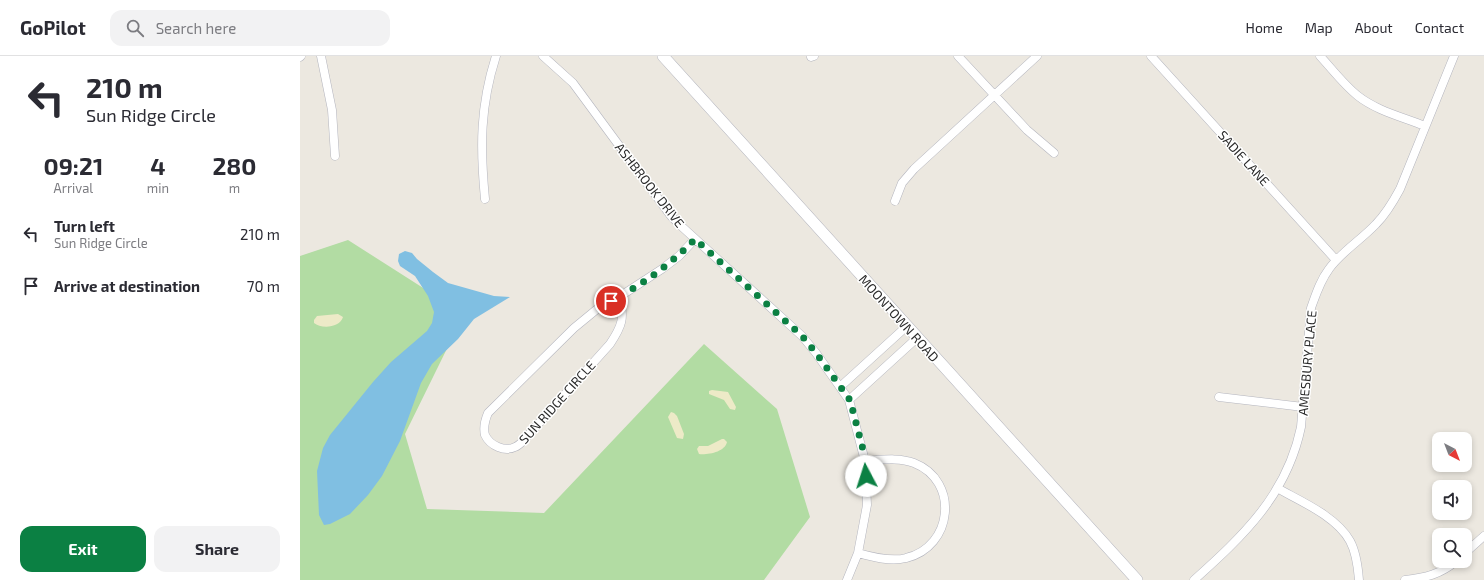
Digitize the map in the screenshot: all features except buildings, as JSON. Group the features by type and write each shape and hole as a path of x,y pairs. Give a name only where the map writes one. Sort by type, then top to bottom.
{"street":[{"path":"321,56 332,110 335,156"},
{"path":"484,199 482,126 491,73 496,56"},
{"name":"ASHBROOK DRIVE","path":"543,56 573,83 671,216 802,336 850,400 866,461 867,506 858,553 848,580"},
{"name":"MOONTOWN ROAD","path":"662,56 1137,580"},
{"path":"958,56 1027,130 1054,153"},
{"path":"895,201 898,190 907,176 1037,56"},
{"name":"SADIE LANE","path":"1151,56 1336,260"},
{"path":"1320,56 1349,88 1364,100 1375,106 1425,126"},
{"name":"AMESBURY PLACE","path":"1194,580 1249,528 1269,502 1292,458 1298,442 1303,407 1311,308 1322,280 1336,260 1376,224 1393,203 1454,56"},
{"name":"SUN RIDGE CIRCLE","path":"619,297 623,311 622,319 617,333 610,344 516,447 508,449 500,448 491,443 485,436 484,427 488,413 574,328 602,305 619,297 662,269 679,256 695,239"},
{"path":"841,386 906,326"},
{"path":"850,400 917,338"},
{"path":"1219,397 1303,407"},
{"path":"858,553 896,560 914,556 922,551 940,533 945,515 944,496 941,488 935,479 921,467 913,462 900,460 866,461"},
{"path":"1277,488 1339,526 1350,541 1358,567 1359,580"},
{"path":"1472,547 1484,536"},
{"path":"1405,580 1422,579 1433,576 1446,568"}],"green space":[{"path":"348,240 464,314 405,434 427,509 544,513 704,344 777,409 810,517 764,580 300,580 300,256"}],"sand":[{"path":"338,314 343,317 341,321 334,325 325,327 314,323 317,316"},
{"path":"709,391 728,392 736,407 735,410 730,409 724,400 709,394"},
{"path":"671,412 677,416 684,434 683,439 677,438 668,417"},
{"path":"722,439 727,442 726,445 720,450 707,454 699,454 697,449 699,446 708,446"}],"water":[{"path":"405,251 412,253 417,259 448,283 494,296 510,297 474,319 458,339 432,364 421,383 400,441 382,476 368,495 350,514 330,524 324,525 319,515 317,471 323,448 330,435 373,382 391,362 427,331 432,323 434,312 428,296 415,276 400,266 398,261 399,254"}],"route":[{"path":"611,301 662,269 679,256 695,239 802,336 841,386 850,400 866,461 866,476"}]}
